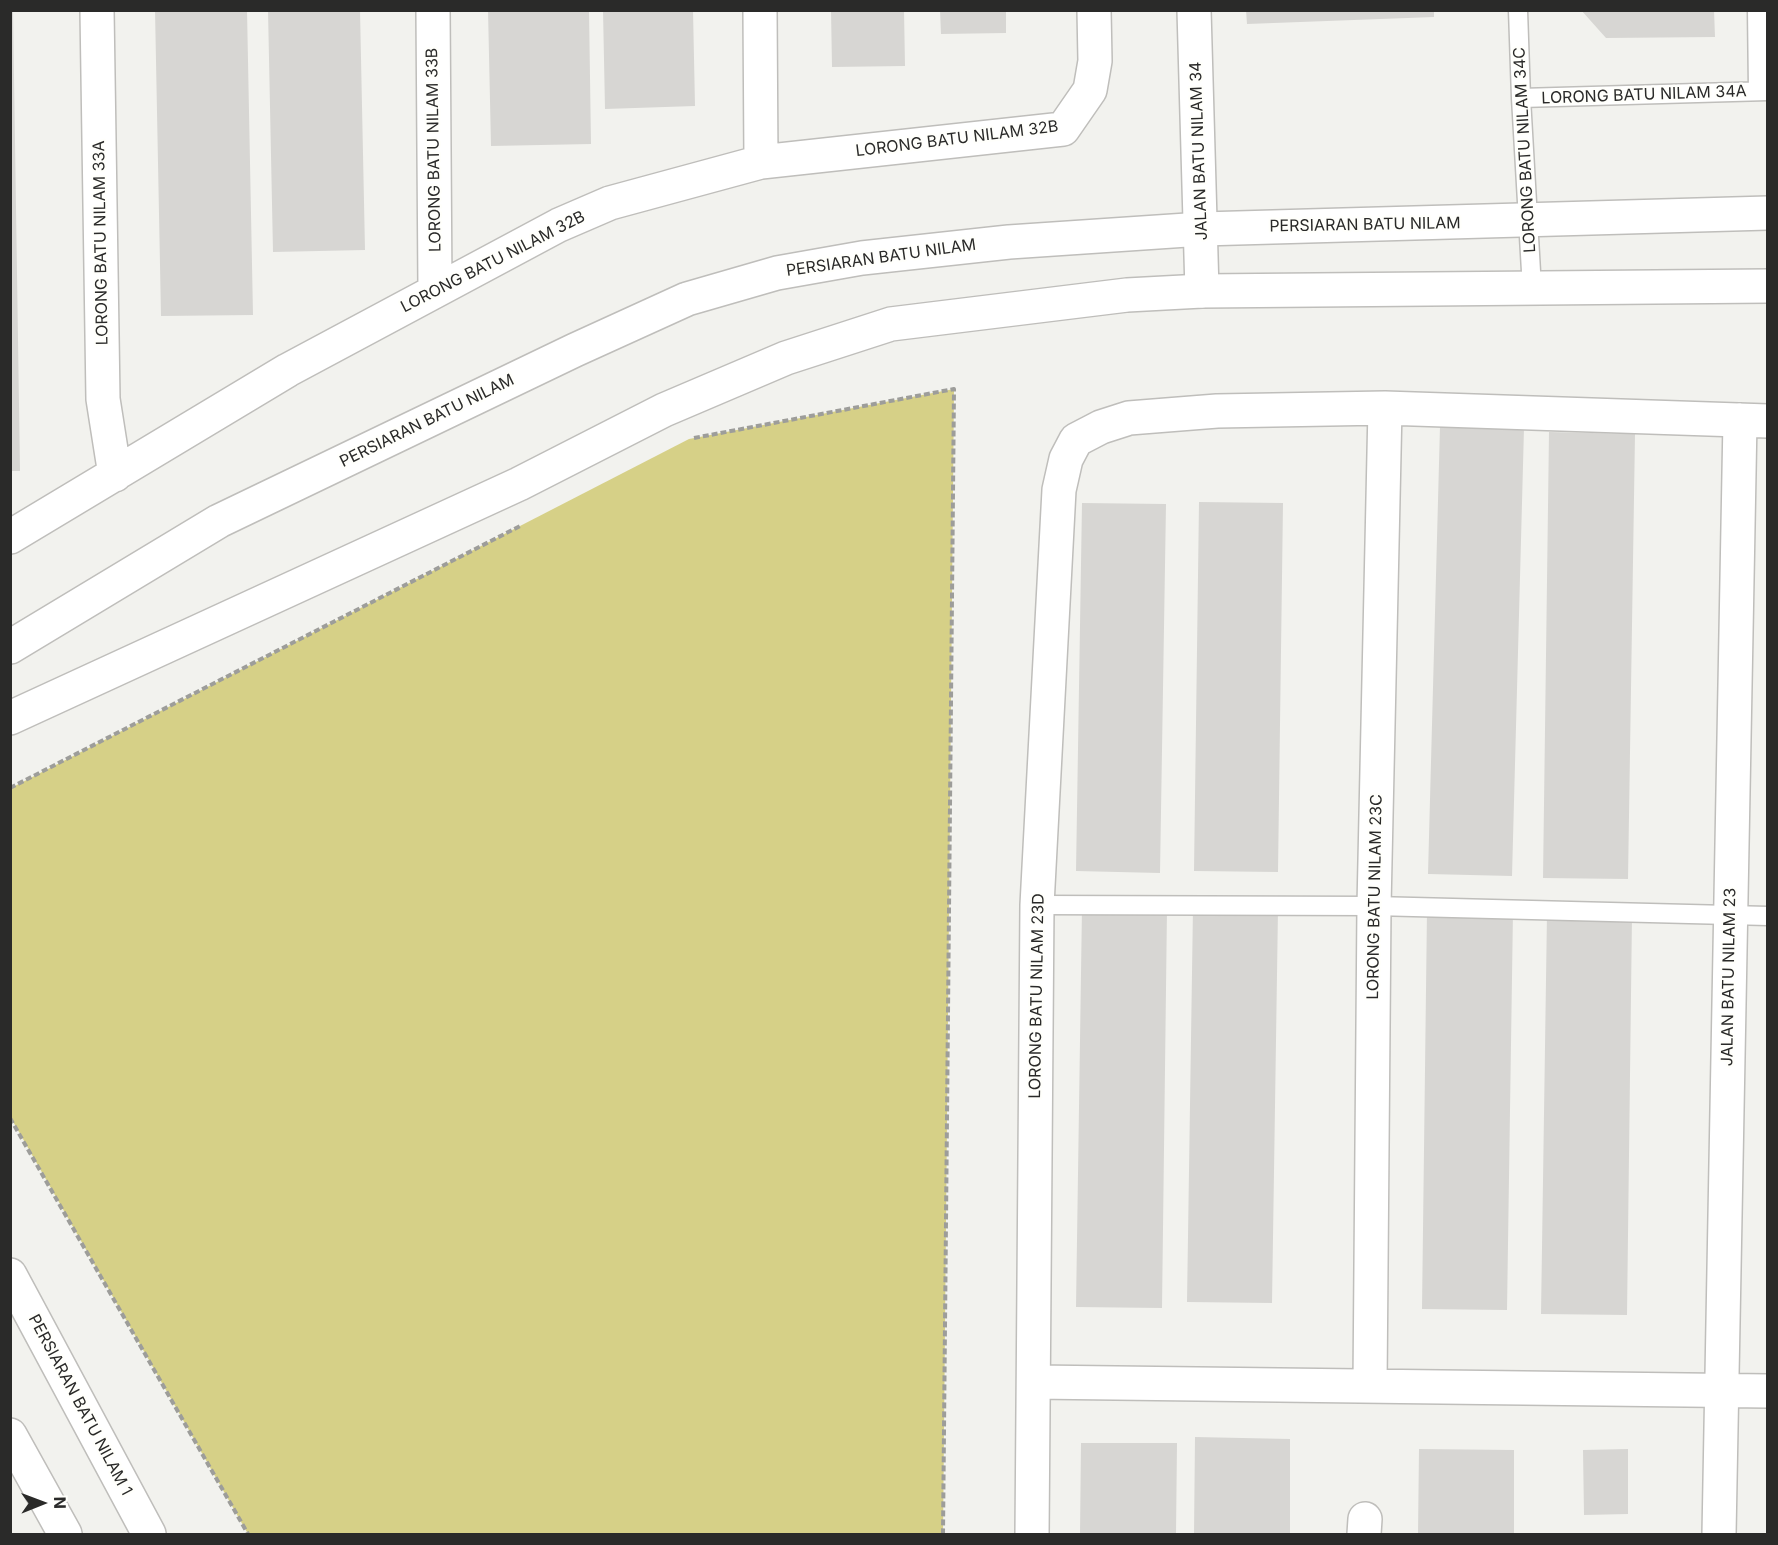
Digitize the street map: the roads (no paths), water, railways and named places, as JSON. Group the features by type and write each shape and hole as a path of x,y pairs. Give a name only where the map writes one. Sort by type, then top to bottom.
{"street":[{"name":"LORONG BATU NILAM 33A","path":"97,10 103,399 115,475"},
{"name":"LORONG BATU NILAM 33B","path":"433,10 435,290"},
{"path":"760,10 761,162"},
{"name":"JALAN BATU NILAM 34","path":"1194,10 1202,291"},
{"name":"LORONG BATU NILAM 32B","path":"10,537 288,370 559,225 610,203 761,162 1063,129 1090,90 1095,61 1094,20"},
{"name":"PERSIARAN BATU NILAM","path":"10,647 219,521 575,350 687,299 777,273 862,258 1009,242 1202,229 1767,213"},
{"path":"10,718 519,484 664,410 786,358 891,324 1127,295 1202,291 1767,286"},
{"path":"1385,408 1754,420"},
{"name":"LORONG BATU NILAM 23D","path":"1032,1534 1037,905 1059,490 1066,459 1076,440 1101,427 1129,418 1217,411 1385,408"},
{"name":"LORONG BATU NILAM 23C","path":"1370,1386 1374,906 1385,408"},
{"name":"JALAN BATU NILAM 23","path":"1719,1534 1731,915 1754,420"},
{"name":"PERSIARAN BATU NILAM 1","path":"10,1275 149,1534"},
{"path":"1034,1382 1767,1391"},
{"path":"10,1435 65,1534"}],"lane":[{"name":"LORONG BATU NILAM 34C","path":"1518,10 1532,289"},
{"path":"1757,10 1763,91"},
{"name":"LORONG BATU NILAM 34A","path":"1521,98 1763,91"},
{"path":"1037,905 1374,906 1767,916"}]}
